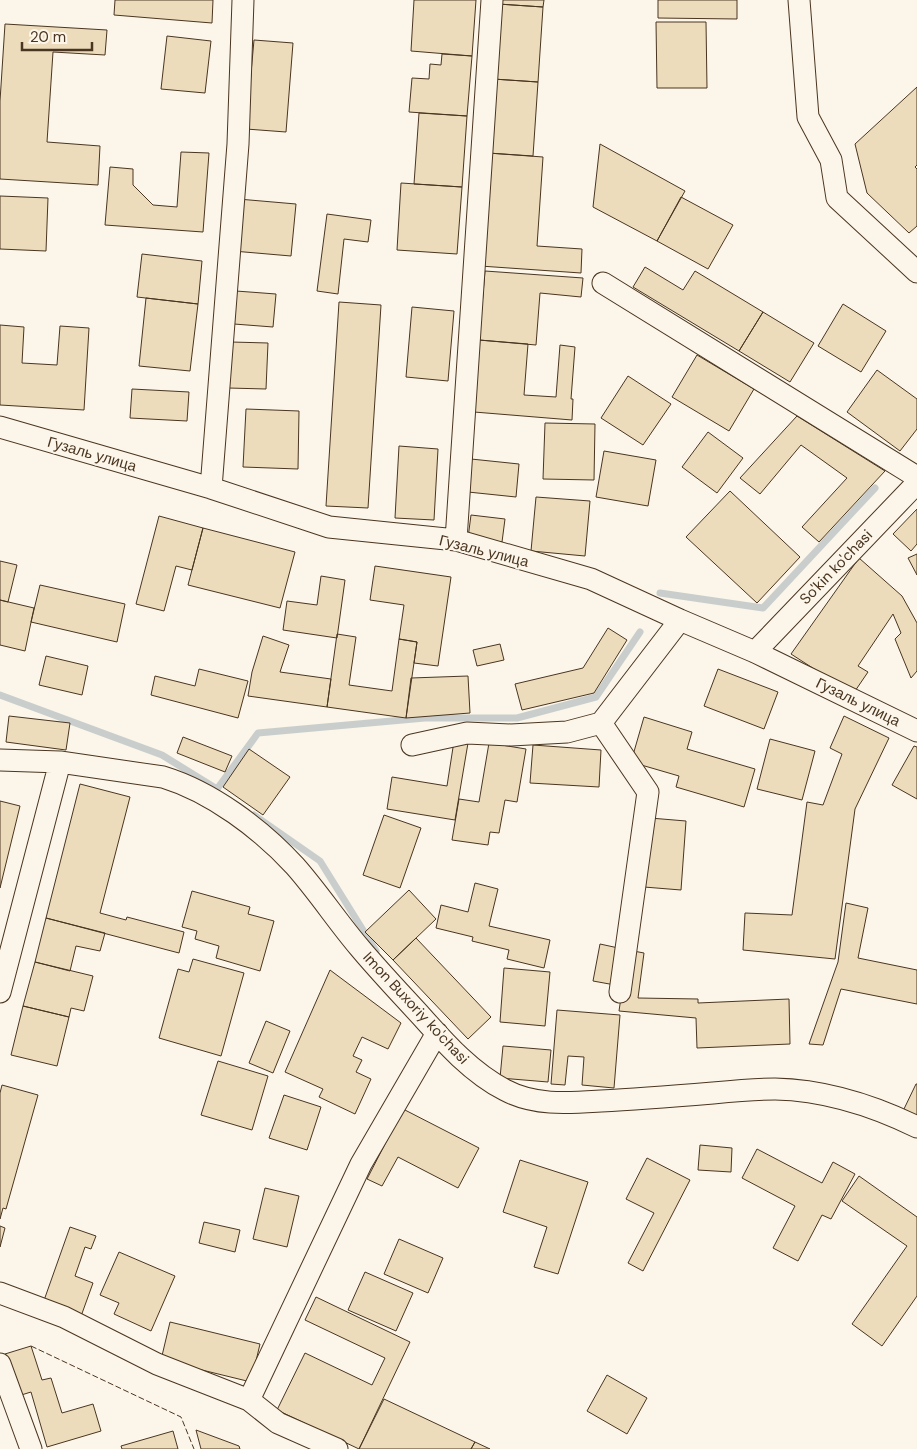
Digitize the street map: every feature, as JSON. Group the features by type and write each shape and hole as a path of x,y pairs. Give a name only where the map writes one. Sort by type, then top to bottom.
{"street":[{"path":"212,488 238,144 243,0"},
{"path":"456,540 492,0"},
{"path":"799,0 808,116 831,160 837,198 917,272"},
{"path":"603,283 917,477"},
{"name":"Гузаль улица","path":"0,427 212,488 329,527 456,540 591,579 755,652 917,731"},
{"name":"So'kin ko'chasi","path":"755,652 917,483"},
{"path":"412,745 468,733 510,735 567,732 600,723 680,620"},
{"path":"600,723 648,792 620,992"},
{"name":"Imon Buxoriy ko'chasi","path":"0,760 60,762 163,777 179,782 243,819 262,834 296,867 359,947 436,1033 477,1073 504,1090 521,1097 562,1103 626,1100 760,1089 794,1090 840,1099 917,1127"},
{"path":"0,992 60,762"},
{"path":"249,1400 361,1164 436,1033"},
{"path":"0,1293 64,1317 157,1364 249,1400 278,1423 337,1449"},
{"path":"0,1364 31,1449"}],"building":[{"path":"115,0 213,0 212,23 114,15"},
{"path":"414,0 476,0 472,56 411,51"},
{"path":"499,0 544,0 543,7 498,4"},
{"path":"658,0 737,0 737,19 658,18"},
{"path":"498,4 543,7 538,82 493,79"},
{"path":"656,22 706,22 707,88 657,88"},
{"path":"5,24 107,30 105,55 53,52 47,142 100,146 98,185 0,179 0,101"},
{"path":"167,36 211,41 205,93 161,89"},
{"path":"254,40 293,43 286,132 246,129"},
{"path":"442,54 472,56 467,116 409,112 412,78 429,79 430,64 441,65"},
{"path":"493,79 538,82 533,156 488,153"},
{"path":"917,87 917,165 915,167 917,169 917,226 909,233 867,193 855,144"},
{"path":"419,113 467,116 462,187 414,184"},
{"path":"600,144 685,191 657,241 593,207"},
{"path":"181,152 209,153 203,232 105,225 110,167 133,169 133,185 153,205 177,207"},
{"path":"488,153 543,157 537,246 582,249 581,273 480,266"},
{"path":"401,183 462,187 457,254 397,250"},
{"path":"0,196 48,198 46,251 0,249"},
{"path":"681,197 733,225 708,269 657,241"},
{"path":"238,199 296,204 291,256 233,251"},
{"path":"327,214 371,220 368,242 344,239 338,294 317,291"},
{"path":"142,254 202,261 198,304 137,297"},
{"path":"645,267 683,290 695,271 763,312 739,351 633,287"},
{"path":"485,271 583,278 581,297 540,293 536,345 479,340"},
{"path":"236,291 276,294 273,327 234,324"},
{"path":"146,298 198,304 190,371 139,366"},
{"path":"339,302 381,305 368,508 326,506"},
{"path":"843,304 886,331 861,372 818,346"},
{"path":"412,307 454,311 448,381 406,377"},
{"path":"763,312 814,343 790,382 739,351"},
{"path":"0,325 24,327 22,363 57,365 60,326 89,328 84,410 0,405"},
{"path":"479,340 528,344 524,395 556,397 560,345 575,347 571,399 573,399 572,420 474,412"},
{"path":"231,342 268,343 266,389 228,388"},
{"path":"697,355 754,389 729,431 672,397"},
{"path":"877,370 917,399 917,429 900,451 847,412"},
{"path":"628,376 671,404 643,445 601,418"},
{"path":"132,389 189,392 187,421 130,418"},
{"path":"246,409 299,411 298,469 243,467"},
{"path":"797,416 885,471 819,542 802,527 847,478 801,445 760,494 740,478"},
{"path":"545,423 595,424 594,480 543,479"},
{"path":"708,432 743,458 717,493 682,467"},
{"path":"399,446 438,449 434,520 395,518"},
{"path":"604,451 656,460 648,506 596,497"},
{"path":"471,459 519,464 516,497 468,492"},
{"path":"730,491 800,557 757,603 686,537"},
{"path":"536,497 590,501 585,556 531,551"},
{"path":"917,509 917,544 911,551 893,534"},
{"path":"471,515 505,519 502,542 468,538"},
{"path":"159,516 203,528 192,570 176,566 164,611 136,604"},
{"path":"203,528 295,552 280,608 188,585"},
{"path":"917,554 917,575 908,558"},
{"path":"859,558 902,596 917,623 917,671 911,678 895,639 901,633 893,614 858,666 868,672 853,694 791,654"},
{"path":"0,561 17,565 8,602 0,600"},
{"path":"375,566 451,577 438,666 414,663 417,642 399,639 404,605 370,600"},
{"path":"321,576 345,580 337,638 283,630 287,601 317,605"},
{"path":"40,585 125,604 117,642 31,622"},
{"path":"0,600 34,608 25,651 0,645"},
{"path":"608,628 627,640 594,693 522,710 515,684 583,668"},
{"path":"337,634 356,637 349,685 392,691 399,639 417,642 406,718 327,707"},
{"path":"263,636 289,645 280,672 331,679 327,707 248,696 252,672"},
{"path":"500,644 504,660 477,666 473,650"},
{"path":"46,656 88,666 82,695 39,685"},
{"path":"199,669 248,681 238,718 151,695 155,676 195,686"},
{"path":"718,669 778,692 764,729 704,706"},
{"path":"468,676 470,713 406,718 411,678"},
{"path":"9,716 70,723 66,750 6,742"},
{"path":"844,716 889,738 855,809 835,959 743,950 745,913 792,915 807,802 823,805 842,754 830,748"},
{"path":"644,717 692,732 687,749 755,769 744,807 676,787 679,776 631,762"},
{"path":"183,737 232,756 225,772 177,753"},
{"path":"770,739 815,751 802,800 757,789"},
{"path":"454,741 468,743 455,820 387,809 392,777 447,786"},
{"path":"489,743 526,749 517,802 505,800 499,833 490,832 488,845 452,840 459,799 479,802"},
{"path":"533,745 601,750 599,787 530,783"},
{"path":"914,746 917,747 917,799 892,785"},
{"path":"249,749 290,777 263,815 223,787"},
{"path":"80,784 130,797 100,913 126,920 127,917 184,932 179,953 46,918"},
{"path":"0,801 20,806 0,888"},
{"path":"384,815 421,828 400,888 363,875"},
{"path":"650,818 686,821 681,890 644,887"},
{"path":"475,883 498,889 489,926 550,940 544,968 507,959 509,950 472,941 473,937 436,928 441,905 468,912"},
{"path":"409,890 436,919 393,960 365,932"},
{"path":"192,891 250,907 248,914 274,921 260,971 216,958 219,946 195,939 197,931 182,927"},
{"path":"846,903 868,908 858,958 917,970 917,1004 841,989 823,1045 809,1044 838,962"},
{"path":"46,918 105,933 100,951 76,946 70,971 35,962"},
{"path":"416,938 491,1017 468,1039 393,960"},
{"path":"600,944 623,949 615,985 593,981"},
{"path":"628,950 644,953 638,998 698,999 698,1003 789,999 790,1044 697,1048 696,1018 619,1011"},
{"path":"193,959 244,973 221,1056 159,1038 178,969 189,972"},
{"path":"35,962 93,976 84,1011 71,1008 69,1017 23,1006"},
{"path":"504,968 550,972 545,1026 500,1022"},
{"path":"330,970 401,1023 388,1049 362,1037 353,1056 362,1060 356,1072 371,1079 355,1114 319,1097 323,1089 285,1072"},
{"path":"23,1006 69,1017 57,1066 11,1055"},
{"path":"557,1010 620,1015 614,1088 582,1085 584,1057 568,1056 565,1085 551,1084"},
{"path":"266,1021 290,1031 273,1073 249,1063"},
{"path":"503,1046 551,1050 548,1082 500,1078"},
{"path":"218,1061 268,1076 252,1130 201,1115"},
{"path":"917,1084 917,1118 903,1111"},
{"path":"2,1085 38,1095 6,1209 3,1208 0,1219 0,1093"},
{"path":"284,1095 321,1107 307,1150 269,1138"},
{"path":"403,1109 479,1148 458,1188 398,1157 382,1186 367,1179"},
{"path":"700,1145 732,1148 731,1172 698,1170"},
{"path":"757,1149 822,1183 833,1162 855,1174 831,1219 822,1215 798,1261 773,1248 795,1206 742,1178"},
{"path":"647,1158 690,1180 643,1271 628,1263 654,1213 626,1199"},
{"path":"520,1160 588,1182 558,1274 534,1267 547,1227 503,1212"},
{"path":"859,1176 917,1217 917,1296 882,1346 852,1324 907,1246 842,1201"},
{"path":"265,1188 299,1196 287,1247 253,1239"},
{"path":"204,1222 240,1230 235,1252 199,1243"},
{"path":"0,1226 5,1228 0,1247"},
{"path":"70,1227 96,1236 91,1249 85,1247 75,1276 93,1283 80,1319 42,1306"},
{"path":"399,1239 443,1258 428,1293 384,1274"},
{"path":"119,1252 175,1276 151,1331 114,1314 119,1303 100,1295"},
{"path":"365,1272 413,1293 396,1331 348,1310"},
{"path":"316,1297 410,1342 359,1449 277,1410 305,1353 372,1385 385,1358 305,1320"},
{"path":"170,1322 260,1344 251,1382 161,1360"},
{"path":"31,1346 42,1380 51,1378 62,1413 93,1404 101,1431 47,1447 31,1392 18,1396 5,1354"},
{"path":"607,1375 647,1398 627,1434 587,1411"},
{"path":"384,1399 475,1442 471,1449 359,1449"},
{"path":"196,1430 239,1446 240,1449 201,1449"},
{"path":"173,1431 178,1449 122,1449 121,1446"},
{"path":"475,1442 490,1449 471,1449"}],"waterway":[{"path":"660,593 763,608 875,488"},
{"path":"0,695 162,755 217,789 258,733 425,718 517,718 596,697 640,632"},
{"path":"254,815 320,861 376,951"}],"fence":[{"path":"31,1346 181,1417 194,1449"}]}
